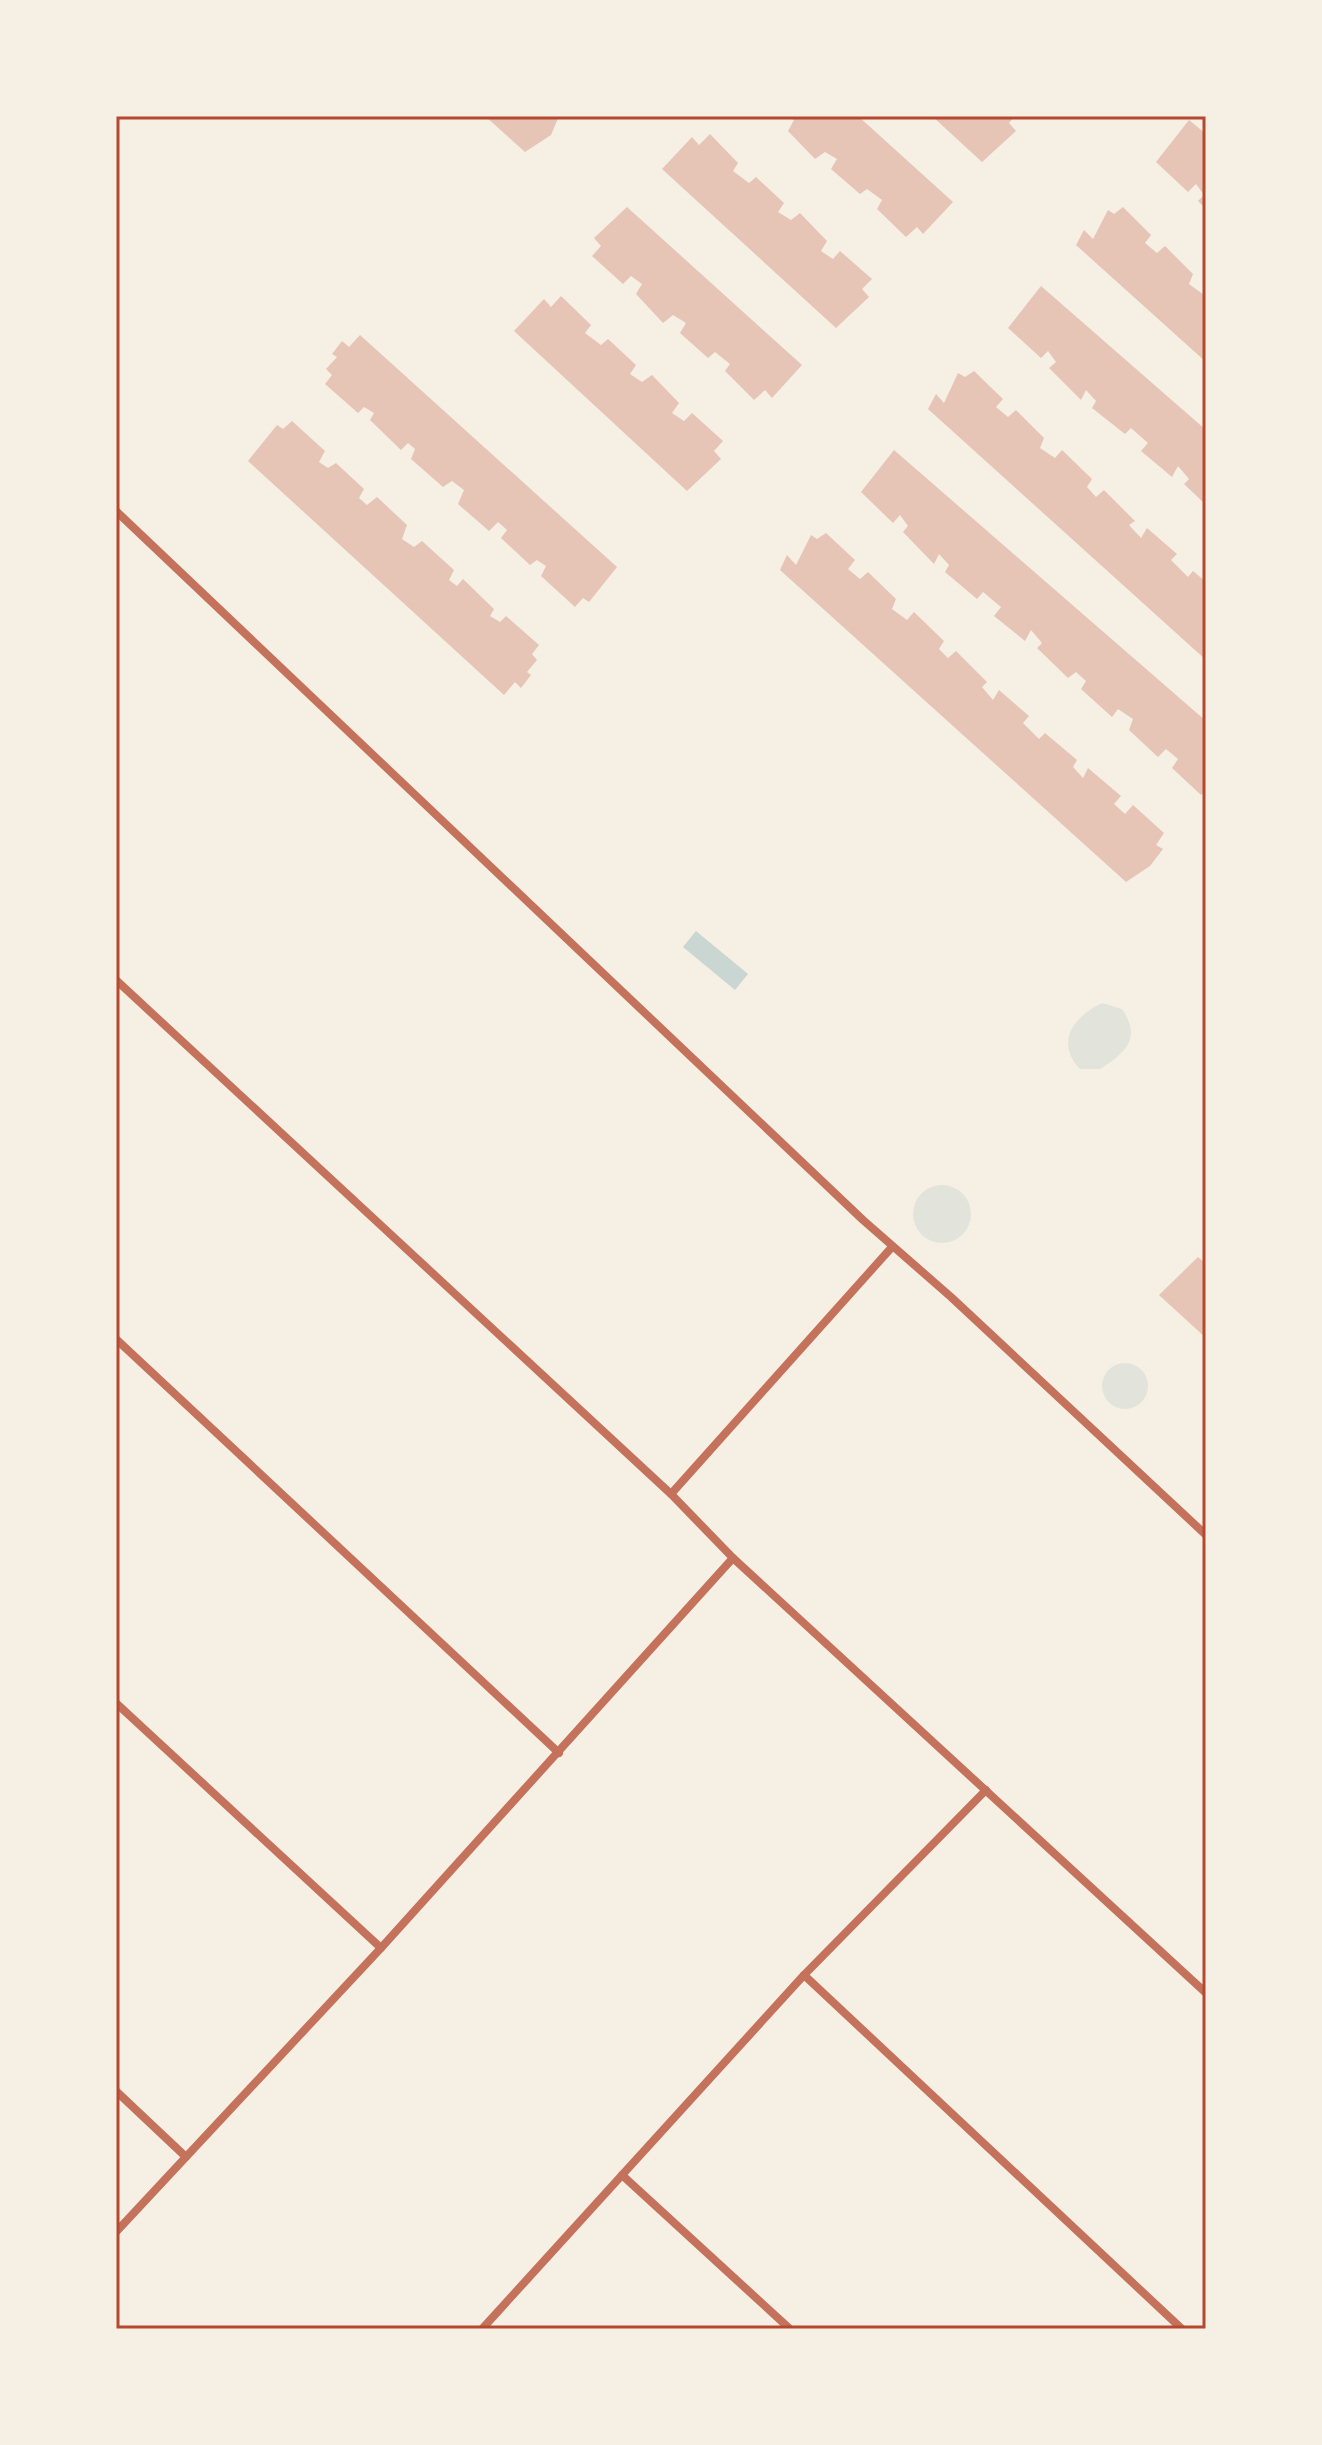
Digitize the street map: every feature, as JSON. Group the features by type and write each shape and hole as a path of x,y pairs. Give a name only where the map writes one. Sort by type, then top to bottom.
{"street":[{"path":"116,511 892,1247 962,1307 1206,1535"},
{"path":"116,980 671,1494 733,1558 1206,1993"},
{"path":"671,1494 892,1247"},
{"path":"116,1339 559,1753"},
{"path":"116,2232 381,1948 733,1558"},
{"path":"116,1703 381,1948"},
{"path":"482,2329 804,1975 986,1790"},
{"path":"804,1975 1182,2329"},
{"path":"116,2091 186,2157"},
{"path":"622,2175 790,2329"}],"shaded area":[{"path":"696,931 748,974 735,990 683,947"},
{"path":"1102,1003 1122,1009 1131,1028 1131,1036 1124,1050 1100,1069 1080,1069 1069,1049 1071,1031 1083,1015"},
{"path":"942,1185 963,1193 971,1214 963,1235 942,1243 921,1235 913,1214 921,1193"},
{"path":"1125,1363 1141,1370 1148,1386 1141,1402 1125,1409 1109,1402 1102,1386 1109,1370"}],"building":[{"path":"485,116 559,116 551,135 525,152"},
{"path":"787,116 858,116 953,202 923,234 917,227 906,237 877,209 882,200 867,189 860,194 831,169 837,159 825,152 815,159 788,131 794,120"},
{"path":"932,116 1015,116 1009,123 1016,131 982,162"},
{"path":"1189,120 1206,134 1206,209 1198,201 1204,195 1196,184 1188,192 1156,162"},
{"path":"710,134 738,163 733,171 749,183 756,177 784,203 778,212 791,220 800,213 827,241 821,251 833,259 840,251 872,279 862,289 869,297 836,328 662,169 692,137 699,145"},
{"path":"627,207 802,365 772,398 765,390 754,400 725,371 730,364 715,352 708,358 680,333 686,323 673,315 663,323 636,294 642,284 631,276 623,284 592,256 601,246 594,238"},
{"path":"1123,207 1151,235 1145,243 1157,253 1165,246 1193,274 1189,284 1204,295 1206,292 1206,362 1076,245 1084,230 1093,239 1108,210 1114,214"},
{"path":"1041,286 1206,430 1206,505 1184,484 1189,479 1178,466 1172,477 1141,451 1148,443 1131,428 1125,434 1092,408 1096,401 1086,390 1081,400 1049,368 1056,362 1048,351 1041,358 1008,328"},
{"path":"561,296 591,325 585,333 601,345 608,339 636,365 630,374 642,382 652,375 679,403 672,413 684,421 692,413 723,441 714,451 721,459 687,491 514,331 544,299 551,307"},
{"path":"360,335 617,567 589,602 583,598 575,607 541,576 546,566 537,560 530,565 501,538 507,530 498,522 489,531 458,504 464,490 452,481 443,487 411,459 415,449 408,443 401,450 370,420 374,413 364,407 358,413 325,384 332,375 326,369 337,357 332,354 342,341 349,347"},
{"path":"974,371 1003,399 996,407 1008,417 1016,410 1044,438 1040,448 1055,458 1062,450 1092,479 1087,487 1096,497 1104,490 1135,521 1129,525 1141,538 1147,528 1177,554 1171,560 1188,577 1193,571 1206,582 1206,660 928,409 936,394 944,403 958,373 965,377"},
{"path":"292,421 325,451 319,462 328,468 336,463 364,489 359,498 367,505 377,497 407,525 402,539 414,547 422,541 454,570 449,580 457,586 463,579 494,609 490,616 500,622 506,616 539,645 532,654 537,660 527,672 531,675 521,688 515,682 504,695 248,461 277,425 283,429"},
{"path":"894,450 1206,721 1206,790 1201,795 1172,768 1178,759 1166,749 1158,757 1129,730 1133,719 1118,709 1112,717 1081,689 1086,681 1076,672 1068,678 1037,648 1042,643 1031,630 1025,641 994,616 1001,607 983,592 977,599 945,572 949,565 939,554 934,564 903,532 908,526 900,515 893,523 861,492"},
{"path":"826,533 855,560 848,569 860,579 868,572 896,599 892,609 907,620 914,612 944,641 939,649 948,658 956,651 987,682 982,687 993,700 999,690 1029,716 1023,723 1039,739 1045,733 1077,760 1073,767 1083,778 1088,768 1121,796 1114,804 1125,814 1133,805 1164,833 1156,845 1163,849 1150,866 1126,882 780,570 787,555 796,565 811,535 817,539"},
{"path":"1198,1257 1206,1264 1206,1338 1159,1295"}]}
